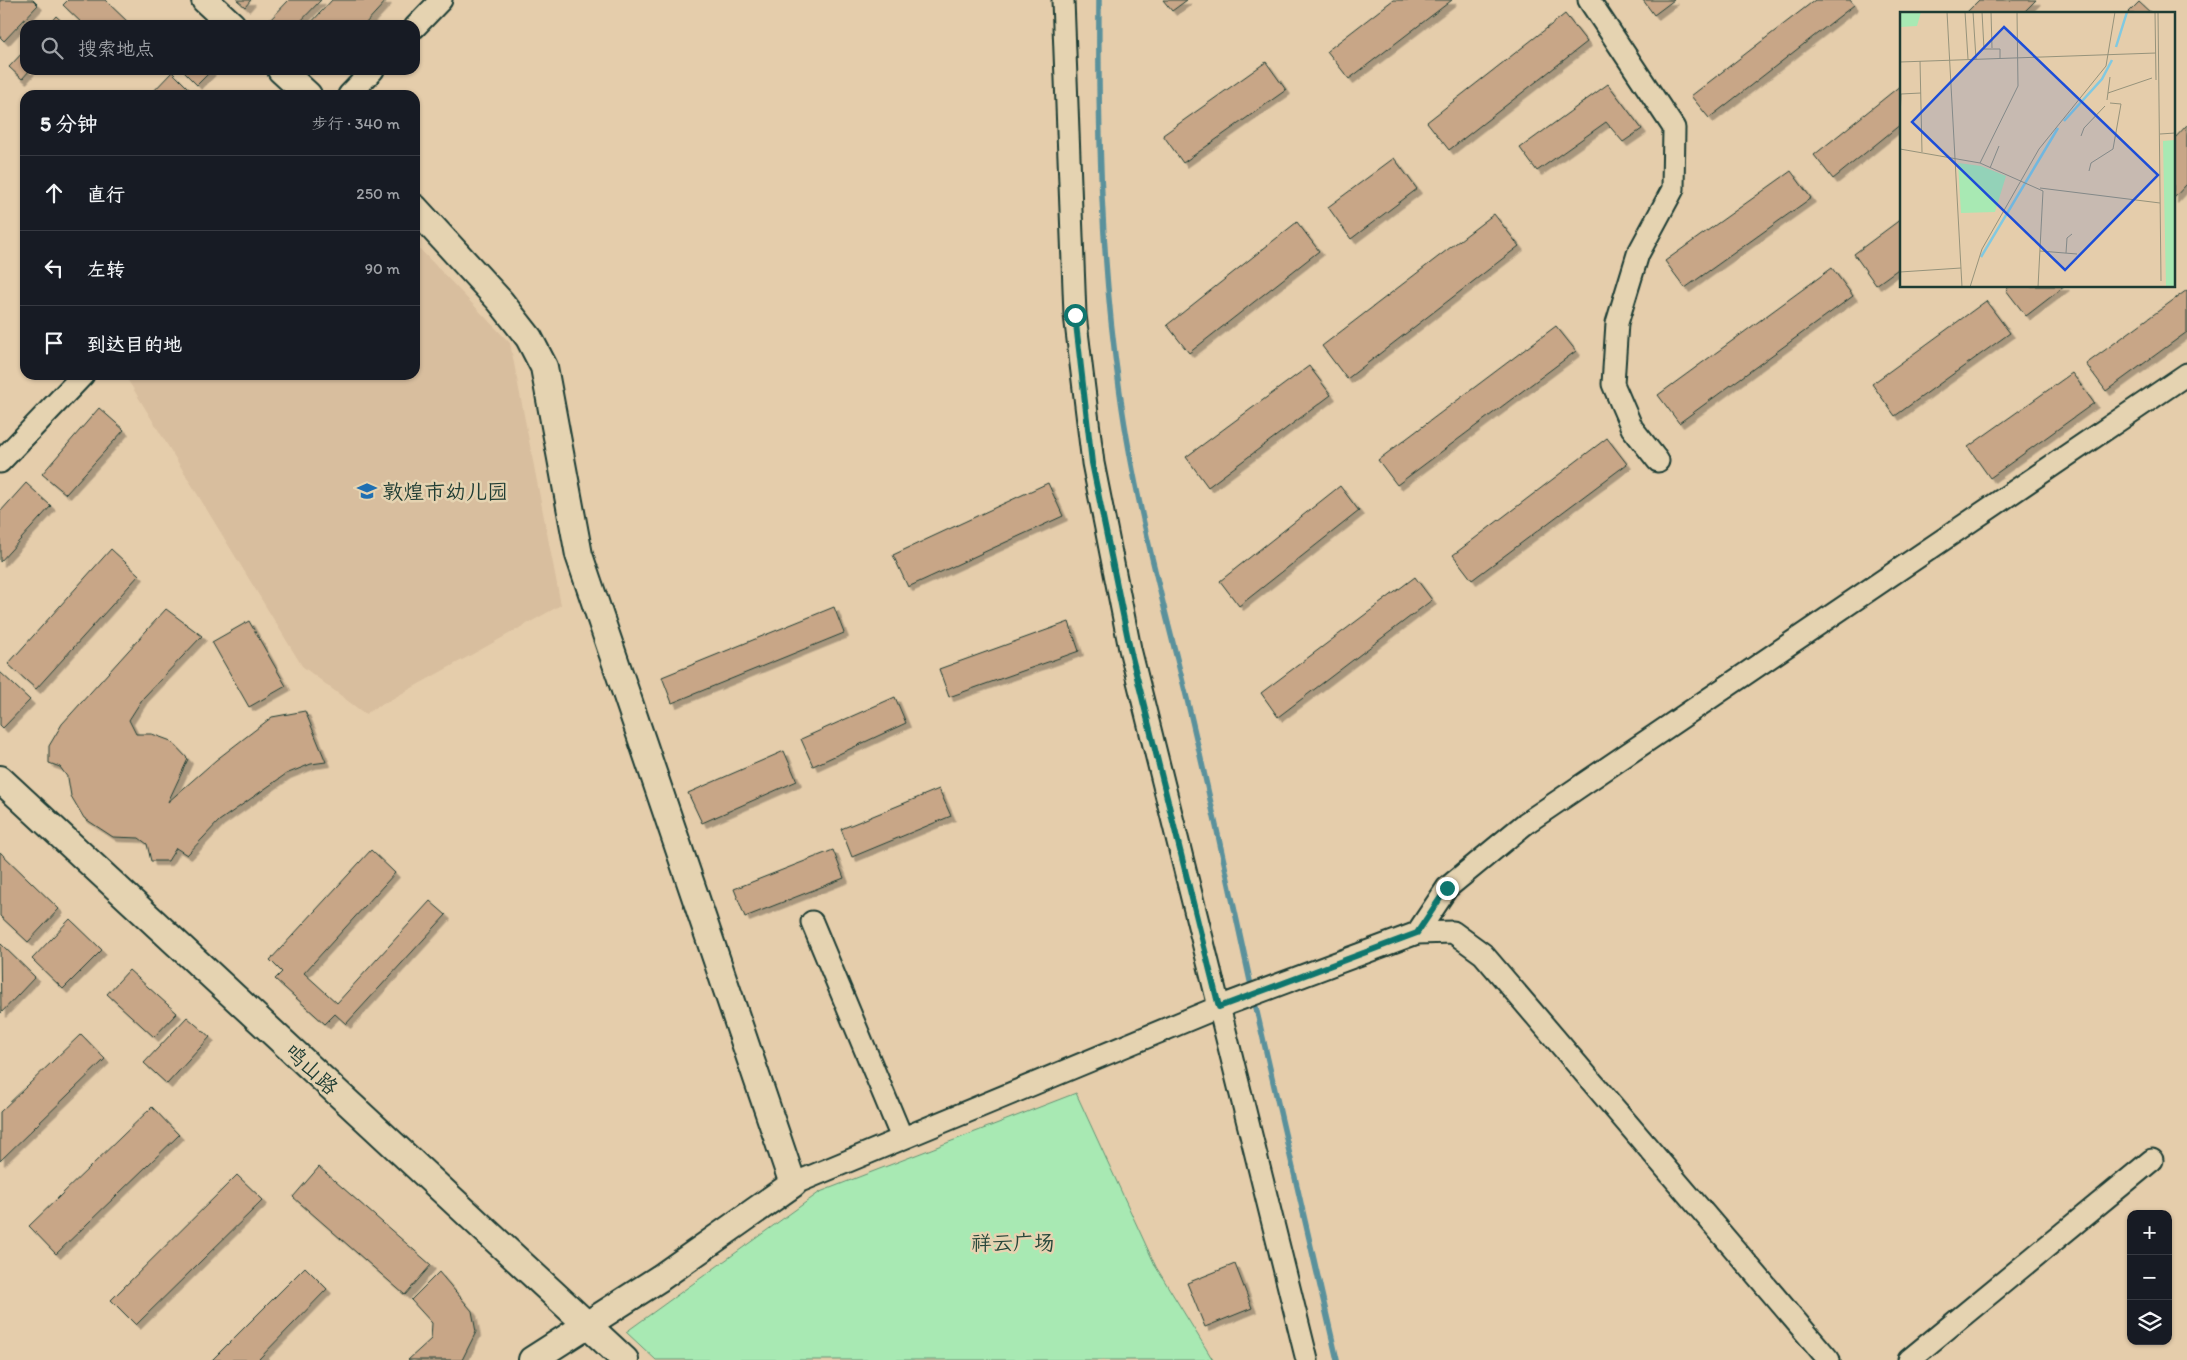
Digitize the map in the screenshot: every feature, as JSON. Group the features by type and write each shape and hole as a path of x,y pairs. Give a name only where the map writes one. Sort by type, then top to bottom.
{"main road":[{"path":"206,0 227,20"},
{"path":"286,75 303,90"},
{"path":"420,214 500,302 529,338 544,367 579,555 793,1184 660,1278 532,1360"},
{"name":"鸣山路","path":"0,779 625,1360"}],"street":[{"path":"420,22 441,0"},
{"path":"1063,0 1075,315 1092,463 1130,649 1307,1360"},
{"path":"1589,0 1674,128 1673,190 1638,254 1617,323 1613,384 1632,428 1658,461"},
{"path":"354,90 368,75"},
{"path":"1417,933 1447,888 1526,822 2187,374"},
{"path":"0,462 78,380"},
{"path":"812,922 902,1138"},
{"path":"793,1184 1219,1007 1417,933 1454,932 1483,954 1829,1360"},
{"path":"1909,1360 2152,1160"}],"shaded area":[{"name":"敦煌市幼儿园","path":"420,249 510,343 561,605 365,714 302,666 128,380 420,380"}],"green space":[{"name":"祥云广场","path":"1076,1093 1156,1267 1213,1360 656,1360 626,1332 820,1192"}],"building":[{"path":"0,0 33,0 38,5 24,20 20,20 20,24 4,41 0,37"},
{"path":"68,0 105,0 126,20 79,20 63,5"},
{"path":"237,0 251,0 245,7"},
{"path":"289,0 321,0 302,20 270,20"},
{"path":"332,0 387,0 369,20 314,20"},
{"path":"1163,0 1187,0 1172,11"},
{"path":"1393,0 1452,0 1349,79 1327,51"},
{"path":"1643,0 1674,0 1654,15"},
{"path":"1815,0 1850,0 1854,5 1709,118 1691,96"},
{"path":"1979,0 2036,0 2024,12 1967,12"},
{"path":"2139,2 2150,12 2129,12"},
{"path":"1565,14 1587,42 1449,150 1427,122"},
{"path":"56,16 60,20 52,20"},
{"path":"20,55 20,75 26,75 22,79 9,67"},
{"path":"1266,62 1286,90 1183,163 1163,135"},
{"path":"169,75 175,75 190,90 155,90"},
{"path":"187,75 207,75 197,85"},
{"path":"1608,84 1642,129 1623,142 1606,122 1537,171 1520,148"},
{"path":"1900,86 1900,125 1833,179 1814,155"},
{"path":"2187,125 2187,184 2174,198 2174,139"},
{"path":"1394,158 1417,189 1351,239 1328,207"},
{"path":"1791,171 1811,198 1685,288 1665,261"},
{"path":"1494,214 1519,246 1347,379 1322,346"},
{"path":"1900,220 1900,268 1876,285 1854,254"},
{"path":"1297,222 1319,251 1189,353 1167,325"},
{"path":"1832,268 1853,296 1679,423 1658,395"},
{"path":"2008,288 2062,288 2026,316 2006,290"},
{"path":"2187,290 2187,332 2106,391 2086,364"},
{"path":"1986,301 2010,333 1895,416 1872,384"},
{"path":"1556,326 1576,351 1397,485 1378,460"},
{"path":"1309,366 1331,395 1208,487 1186,457"},
{"path":"2072,373 2094,403 1990,478 1968,447"},
{"path":"99,408 124,430 66,494 42,474"},
{"path":"1607,438 1627,464 1472,580 1453,555"},
{"path":"26,483 51,506 0,562 0,512"},
{"path":"1048,483 1063,516 908,587 893,555"},
{"path":"1340,486 1359,511 1239,606 1220,581"},
{"path":"111,549 139,575 36,689 8,664"},
{"path":"1415,577 1432,600 1278,717 1261,693"},
{"path":"834,607 844,633 672,703 662,677"},
{"path":"166,609 202,636 143,698 129,720 136,734 152,734 171,741 188,759 168,802 216,760 272,717 305,711 326,762 311,764 286,774 219,821 187,855 176,848 168,861 151,861 147,844 139,838 113,837 84,818 71,796 68,778 60,767 49,763 49,746 62,724"},
{"path":"249,621 286,686 249,707 212,642"},
{"path":"1069,622 1079,651 949,697 939,669"},
{"path":"0,672 30,700 3,728 0,725"},
{"path":"895,697 906,723 813,766 801,739"},
{"path":"784,751 797,781 702,823 688,793"},
{"path":"939,789 951,816 852,857 841,829"},
{"path":"371,850 395,873 304,973 337,1003 430,901 446,915 346,1024 335,1014 325,1024 275,979 282,972 270,960"},
{"path":"833,850 844,878 745,917 734,889"},
{"path":"0,852 59,909 28,942 0,916"},
{"path":"70,919 102,950 63,989 32,959"},
{"path":"0,945 35,977 1,1013"},
{"path":"129,970 177,1013 154,1037 107,994"},
{"path":"187,1017 210,1037 167,1084 144,1063"},
{"path":"81,1034 105,1059 0,1161 0,1112"},
{"path":"152,1107 179,1135 56,1254 29,1226"},
{"path":"319,1167 431,1265 405,1295 293,1197"},
{"path":"237,1175 263,1200 136,1325 111,1300"},
{"path":"1235,1264 1252,1308 1205,1327 1187,1283"},
{"path":"305,1267 327,1289 258,1360 212,1360"},
{"path":"439,1272 472,1311 476,1332 462,1360 408,1360 431,1339 432,1323 411,1300"}],"waterway":[{"path":"1099,0 1100,148 1105,246 1114,344 1126,432 1149,547 1196,735 1252,990"},
{"path":"1254,999 1337,1360"}],"place":[{"name":"敦煌市幼儿园","path":"367,491"}],"route":[{"path":"1075,315 1092,463 1130,649 1219,1007 1417,933 1447,888"}]}
